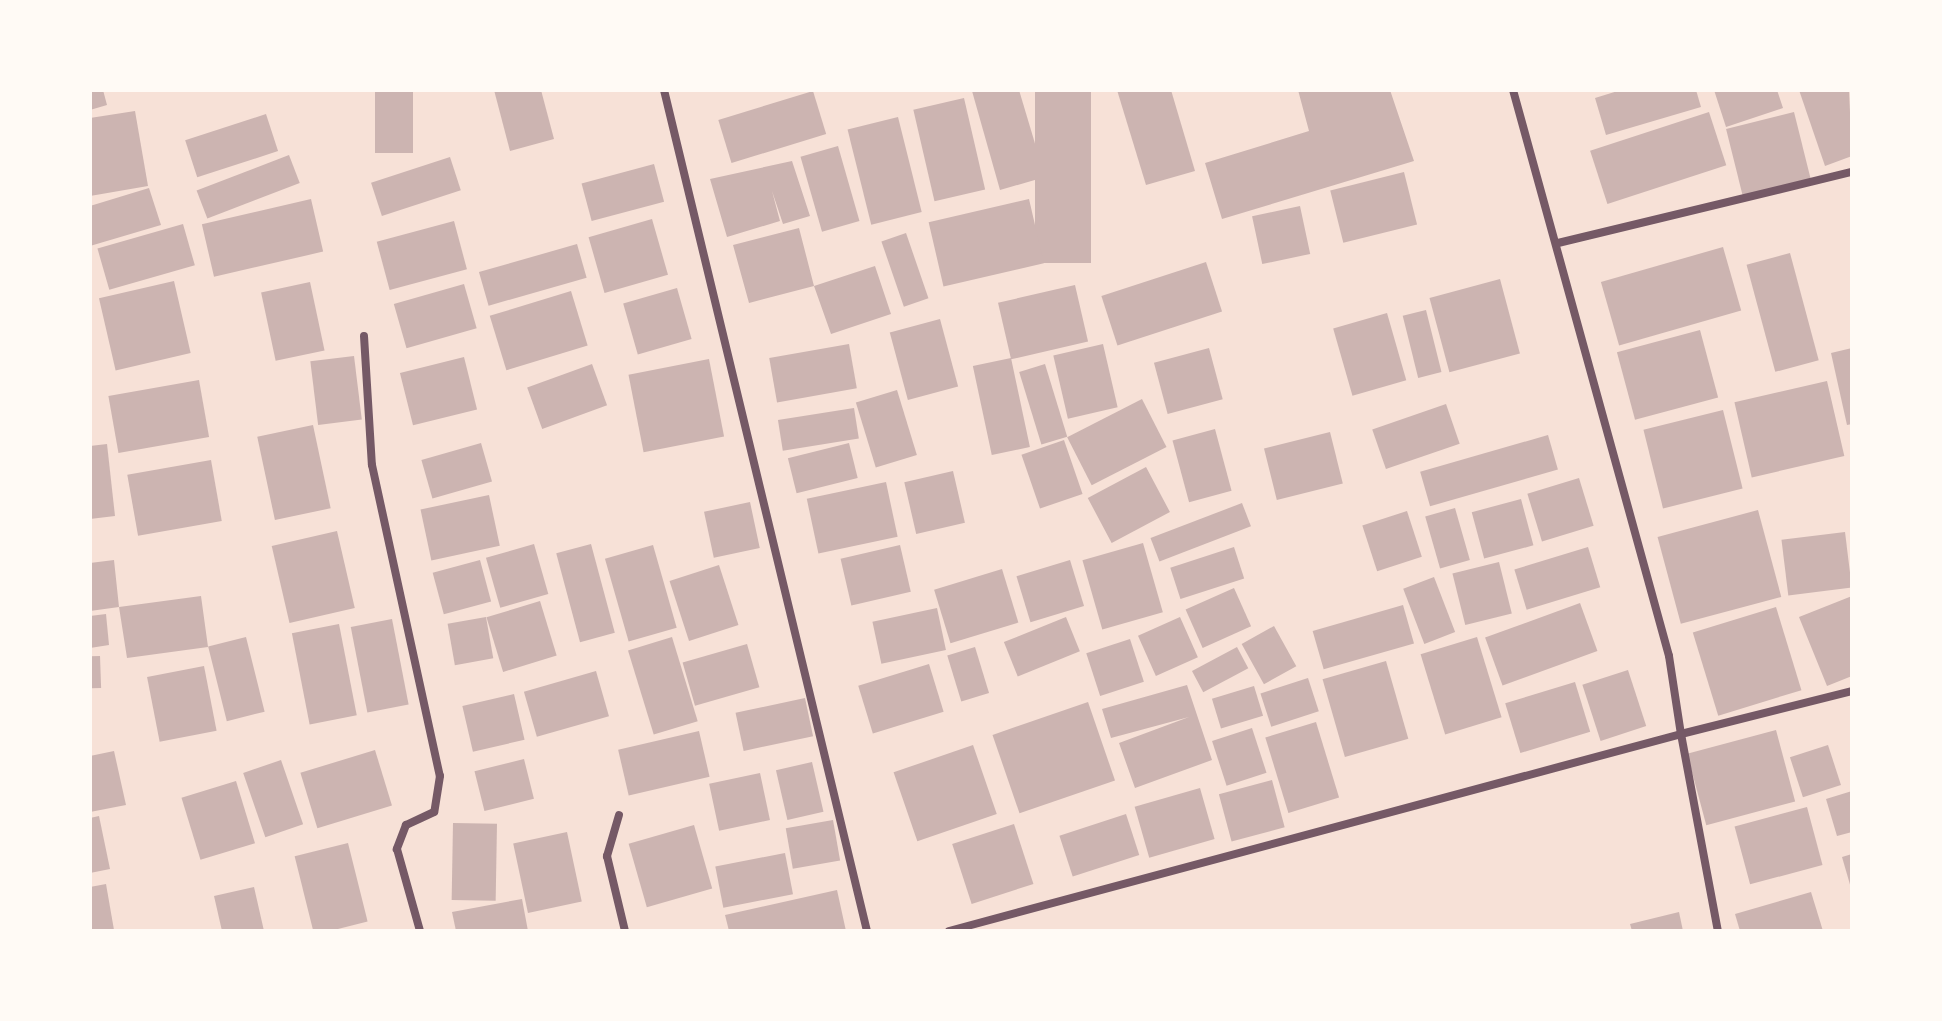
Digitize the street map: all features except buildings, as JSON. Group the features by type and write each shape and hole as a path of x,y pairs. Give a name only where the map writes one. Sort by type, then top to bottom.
{"street":[{"path":"664,90 867,931"},
{"path":"1513,90 1558,243 1669,656 1718,931"},
{"path":"1558,243 1852,172"},
{"path":"364,336 372,465 440,776 434,812 406,825 397,849 420,931"},
{"path":"949,931 1852,691"},
{"path":"619,815 607,856 625,931"}]}
